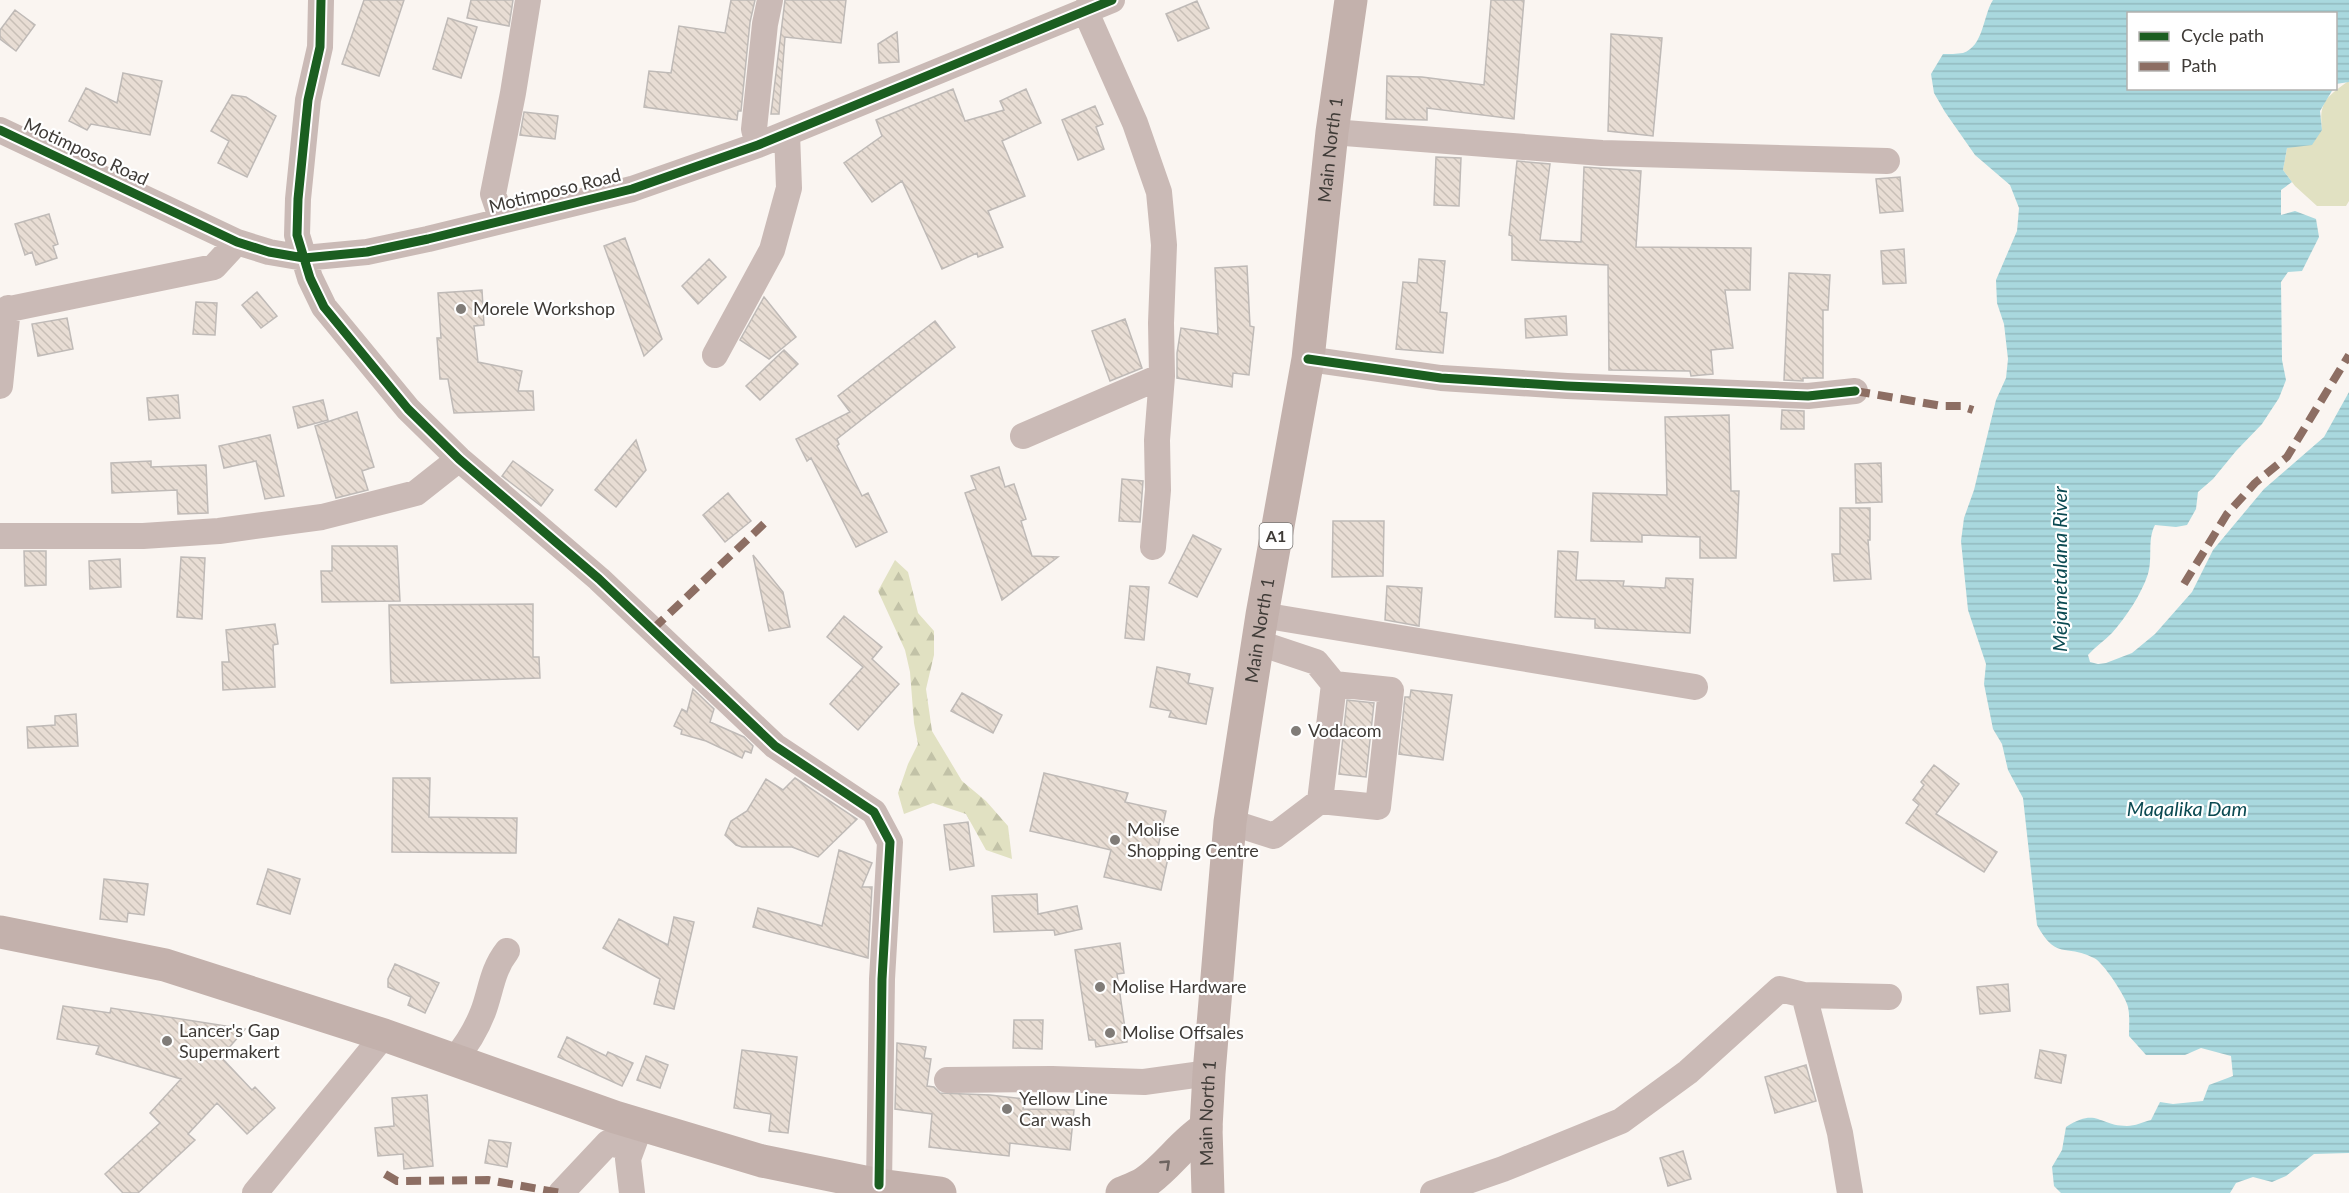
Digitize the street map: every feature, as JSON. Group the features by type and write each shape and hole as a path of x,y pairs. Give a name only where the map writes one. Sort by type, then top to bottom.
{"main road":[{"name":"Main North 1","path":"1208,1193 1206,1128 1209,1073 1230,822 1260,629 1308,359 1332,132 1351,0"},
{"path":"0,932 165,965 290,1003 454,1060 637,1137 879,1185 940,1193"},
{"path":"1122,1193 1143,1184 1169,1162 1191,1138 1206,1128"}],"street":[{"path":"321,0 320,47 308,100 298,199 297,235 310,278 324,307 408,409 459,459 599,579 776,746 874,812 890,842 882,979 879,1185"},
{"path":"502,220 493,194 528,0"},
{"path":"758,145 754,129 765,24 770,0"},
{"path":"1097,4 1159,192 1164,245 1161,323 1162,376 1157,440 1158,490 1153,547"},
{"name":"Motimposo Road","path":"0,130 237,242 269,252 304,258 367,252 632,189 758,145 1097,4"},
{"path":"1332,132 1602,153 1887,161"},
{"path":"715,355 772,250 789,188 788,133"},
{"path":"0,386 4,309 214,267 237,242"},
{"path":"1308,359 1441,378 1568,386 1808,396 1855,391"},
{"path":"1023,436 1162,376"},
{"path":"0,536 154,535 219,531 322,517 416,493 459,459"},
{"path":"1230,822 1274,836 1320,801 1378,807 1391,690 1334,684 1316,662 1260,629"},
{"path":"1260,629 1695,687"},
{"path":"1320,801 1334,684"},
{"path":"454,1060 467,1044 483,1012 497,963 507,951"},
{"path":"1433,1193 1503,1169 1621,1121 1688,1072 1780,989 1804,995 1889,997"},
{"path":"1804,995 1840,1133 1850,1193"},
{"path":"255,1193 384,1035"},
{"path":"947,1080 1052,1079 1144,1082 1209,1073"},
{"path":"561,1193 608,1143 637,1137"},
{"path":"632,1193 628,1159 637,1137"}],"green space":[{"path":"2349,82 2349,201 2346,206 2317,206 2295,186 2283,170 2287,148 2322,130 2323,107 2337,89"},
{"path":"895,560 908,572 918,613 934,631 934,655 926,689 932,731 962,781 986,801 1008,826 1012,859 986,850 966,814 933,803 904,814 898,793 918,744 910,672 905,650 878,591"}],"water":[{"name":"Maqalika Dam","path":"1993,0 2349,0 2349,82 2337,84 2337,12 2127,12 2127,90 2332,90 2320,111 2322,130 2312,145 2287,148 2283,170 2292,182 2281,190 2281,215 2295,211 2316,219 2319,237 2302,271 2288,272 2281,282 2282,360 2286,380 2279,398 2262,424 2213,479 2198,492 2196,509 2187,525 2176,527 2155,525 2151,537 2148,574 2141,590 2117,627 2088,655 2090,662 2106,663 2132,653 2155,634 2192,592 2213,550 2264,489 2324,437 2349,392 2349,1153 2314,1154 2286,1176 2272,1182 2253,1177 2236,1183 2230,1193 2061,1193 2054,1186 2052,1167 2062,1150 2066,1127 2085,1118 2098,1119 2117,1125 2139,1124 2151,1120 2160,1102 2173,1104 2203,1101 2209,1085 2233,1076 2231,1056 2201,1048 2185,1055 2146,1055 2129,1036 2128,1007 2114,980 2103,966 2094,958 2056,947 2050,943 2037,925 2023,798 2008,770 2002,744 1993,729 1984,684 1986,664 1968,610 1961,541 1964,518 1974,490 1996,400 2006,378 2008,359 2004,324 1997,303 1996,280 2017,231 2019,208 2010,185 1975,155 1945,112 1934,93 1931,74 1943,54 1963,53 1975,44"}],"building":[{"path":"364,0 404,0 379,76 342,64"},
{"path":"471,0 513,0 509,26 467,18"},
{"path":"731,0 755,0 750,22 741,111 738,111 737,120 644,107 649,71 671,73 679,26 725,33"},
{"path":"785,0 846,0 841,43 785,37 779,114 771,114"},
{"path":"1491,0 1524,0 1514,119 1427,108 1427,120 1386,119 1387,76 1422,77 1484,85"},
{"path":"1197,1 1209,28 1178,41 1166,14"},
{"path":"15,10 35,25 16,51 0,39 0,30"},
{"path":"448,18 477,27 461,78 433,69"},
{"path":"897,32 899,62 879,63 878,44"},
{"path":"1611,34 1662,38 1653,136 1608,131"},
{"path":"123,73 162,81 150,135 91,124 87,130 69,121 86,88 117,103"},
{"path":"953,89 965,121 1004,110 1000,101 1026,89 1041,123 1002,141 1025,196 988,211 1003,247 978,257 977,253 942,269 902,181 872,202 844,163 882,136 876,120"},
{"path":"232,95 246,97 276,116 247,177 218,163 229,141 211,131"},
{"path":"1095,106 1103,124 1096,127 1104,149 1078,160 1062,120"},
{"path":"524,112 558,116 555,139 520,135"},
{"path":"1436,157 1461,158 1459,206 1434,205"},
{"path":"1517,161 1550,164 1540,240 1581,242 1584,167 1641,171 1636,247 1751,248 1750,290 1725,290 1733,348 1711,350 1713,374 1691,376 1690,371 1609,370 1608,265 1512,260 1512,236 1509,235"},
{"path":"1900,177 1903,211 1880,213 1876,179"},
{"path":"49,214 58,244 53,246 57,258 36,265 32,252 25,255 15,224"},
{"path":"625,238 662,339 644,356 604,246"},
{"path":"1904,249 1906,283 1883,284 1881,251"},
{"path":"709,259 726,277 698,304 682,286"},
{"path":"1419,259 1445,261 1440,312 1447,313 1443,353 1396,349 1403,282 1417,283"},
{"path":"1247,266 1250,326 1254,327 1249,375 1233,373 1232,387 1177,378 1177,353 1181,328 1218,334 1215,268"},
{"path":"1789,273 1830,275 1828,310 1823,310 1823,378 1803,378 1803,381 1784,380"},
{"path":"482,290 484,325 474,326 478,362 522,371 518,391 533,391 534,410 454,413 448,379 440,379 437,338 441,338 438,293"},
{"path":"257,292 277,316 261,328 242,305"},
{"path":"764,297 796,337 769,359 740,340"},
{"path":"196,302 217,303 215,335 193,334"},
{"path":"1566,316 1567,335 1526,338 1525,319"},
{"path":"67,318 73,349 38,356 32,324"},
{"path":"1125,319 1142,368 1110,381 1092,331"},
{"path":"935,321 955,347 837,439 839,444 837,446 862,496 868,493 887,532 856,547 811,458 807,461 796,439 850,412 838,396"},
{"path":"784,350 798,364 760,400 746,386"},
{"path":"178,395 180,418 149,420 147,398"},
{"path":"323,400 328,420 298,428 293,407"},
{"path":"1782,410 1804,411 1804,429 1781,429"},
{"path":"357,412 374,467 362,471 368,490 336,498 315,426"},
{"path":"1729,415 1731,491 1739,491 1736,558 1700,558 1700,537 1642,535 1642,542 1591,541 1593,493 1667,495 1665,417"},
{"path":"270,435 284,496 265,499 256,461 224,468 219,446"},
{"path":"636,440 646,470 616,507 595,490"},
{"path":"151,461 151,467 206,465 208,513 178,514 177,490 112,493 111,463"},
{"path":"513,461 553,490 541,506 502,476"},
{"path":"1881,463 1882,502 1856,503 1855,464"},
{"path":"999,467 1005,487 1014,484 1026,519 1021,521 1032,556 1058,557 1002,600 965,493 976,489 971,476"},
{"path":"1122,479 1143,481 1140,522 1119,521"},
{"path":"728,493 751,521 725,542 703,515"},
{"path":"1840,508 1870,508 1870,540 1868,540 1871,579 1834,581 1832,554 1840,554"},
{"path":"1333,521 1384,521 1383,576 1332,577"},
{"path":"1193,535 1221,549 1197,597 1169,583"},
{"path":"332,546 397,546 400,601 322,602 321,571 332,571"},
{"path":"24,551 46,551 46,585 25,586"},
{"path":"1558,551 1578,552 1576,580 1624,581 1623,586 1665,588 1666,578 1693,579 1690,633 1595,628 1595,619 1555,617"},
{"path":"753,555 783,592 790,627 769,631"},
{"path":"181,557 205,558 202,619 177,617"},
{"path":"120,559 121,587 90,589 89,561"},
{"path":"1130,586 1149,587 1144,640 1125,638"},
{"path":"1387,586 1422,588 1419,626 1385,620"},
{"path":"533,604 533,657 539,657 540,678 391,683 389,605"},
{"path":"844,616 882,647 872,659 899,684 858,730 830,704 863,667 827,637"},
{"path":"275,624 278,644 273,645 275,687 223,690 222,662 229,662 226,630"},
{"path":"1157,667 1190,674 1188,683 1213,688 1206,724 1169,717 1171,711 1150,707"},
{"path":"693,689 714,709 710,722 744,737 753,746 751,753 745,751 742,758 706,741 681,734 682,730 674,726 682,709 687,712"},
{"path":"1411,690 1452,695 1443,760 1399,754 1405,697 1410,697"},
{"path":"962,693 1002,715 993,733 951,711"},
{"path":"1347,700 1374,703 1366,777 1339,774"},
{"path":"76,714 78,746 28,748 27,727 55,725 55,716"},
{"path":"1934,765 1959,784 1936,814 1997,852 1984,872 1906,823 1919,805 1913,800 1924,785 1921,782"},
{"name":"Molise Shopping Centre","path":"1044,773 1128,793 1125,802 1166,811 1156,856 1168,858 1161,890 1104,877 1111,850 1030,831"},
{"path":"393,778 430,778 429,817 517,818 516,853 392,852"},
{"path":"795,778 857,819 818,857 792,847 742,847 736,845 725,835 731,821 747,811 766,779 783,790"},
{"path":"968,822 974,866 950,870 944,825"},
{"path":"839,850 872,863 862,887 872,887 868,958 753,927 758,908 822,926"},
{"path":"268,869 300,879 290,914 257,904"},
{"path":"104,879 148,884 144,915 128,913 127,922 100,919"},
{"path":"1037,894 1038,914 1077,906 1082,929 1055,935 1054,930 994,932 992,896"},
{"path":"674,917 694,922 674,1009 654,1004 660,979 603,948 619,919 668,945"},
{"name":"Molise Hardware","path":"1120,943 1124,973 1117,974 1127,1042 1096,1047 1095,1040 1089,1040 1075,950"},
{"path":"395,964 439,983 425,1013 408,1005 411,997 388,987 388,979"},
{"path":"2008,984 2010,1011 1980,1014 1977,987"},
{"path":"63,1006 110,1013 111,1008 245,1029 221,1057 252,1090 255,1087 275,1108 247,1134 217,1103 188,1134 195,1140 138,1193 123,1193 105,1174 160,1123 150,1113 181,1079 96,1054 99,1046 57,1039"},
{"path":"1014,1020 1043,1020 1042,1049 1013,1048"},
{"path":"567,1037 606,1056 608,1052 633,1063 622,1086 558,1057"},
{"path":"897,1043 926,1047 924,1058 931,1059 927,1086 934,1087 940,1093 1025,1099 1023,1109 1074,1110 1070,1150 1010,1143 1009,1156 929,1147 932,1114 895,1109"},
{"path":"742,1050 797,1057 788,1133 769,1131 771,1114 734,1108"},
{"path":"2040,1050 2066,1055 2061,1083 2035,1078"},
{"path":"646,1056 668,1065 660,1088 637,1080"},
{"path":"1806,1065 1816,1101 1775,1113 1765,1077"},
{"path":"427,1095 433,1166 404,1169 403,1154 378,1156 375,1128 394,1126 392,1098"},
{"path":"489,1140 511,1143 507,1167 485,1163"},
{"path":"1683,1151 1691,1179 1668,1186 1660,1158"}],"marked path":[{"path":"2184,584 2227,514 2255,483 2287,457 2349,355"},
{"path":"1855,391 1942,406 1961,406 1973,410"},
{"path":"653,629 769,519"},
{"path":"385,1174 397,1181 488,1180 561,1193"}],"cycle path":[{"path":"321,0 320,47 308,100 298,199 297,235 310,278 324,307 408,409 459,459 599,579 775,746 874,812 890,842 882,979 879,1185"},
{"path":"0,130 237,242 269,252 304,258 367,252 632,189 758,145 1112,0"},
{"path":"1308,359 1441,378 1567,386 1808,396 1855,391"}],"place":[{"name":"Morele Workshop","path":"461,309"},
{"name":"Vodacom","path":"1296,731"},
{"name":"Molise Shopping Centre","path":"1115,840"},
{"name":"Molise Hardware","path":"1100,987"},
{"name":"Molise Offsales","path":"1110,1033"},
{"name":"Lancer's Gap Supermakert","path":"167,1041"},
{"name":"Yellow Line Car wash","path":"1007,1109"}],"water label":[{"name":"Mejametalana River","path":"2060,569"}]}
